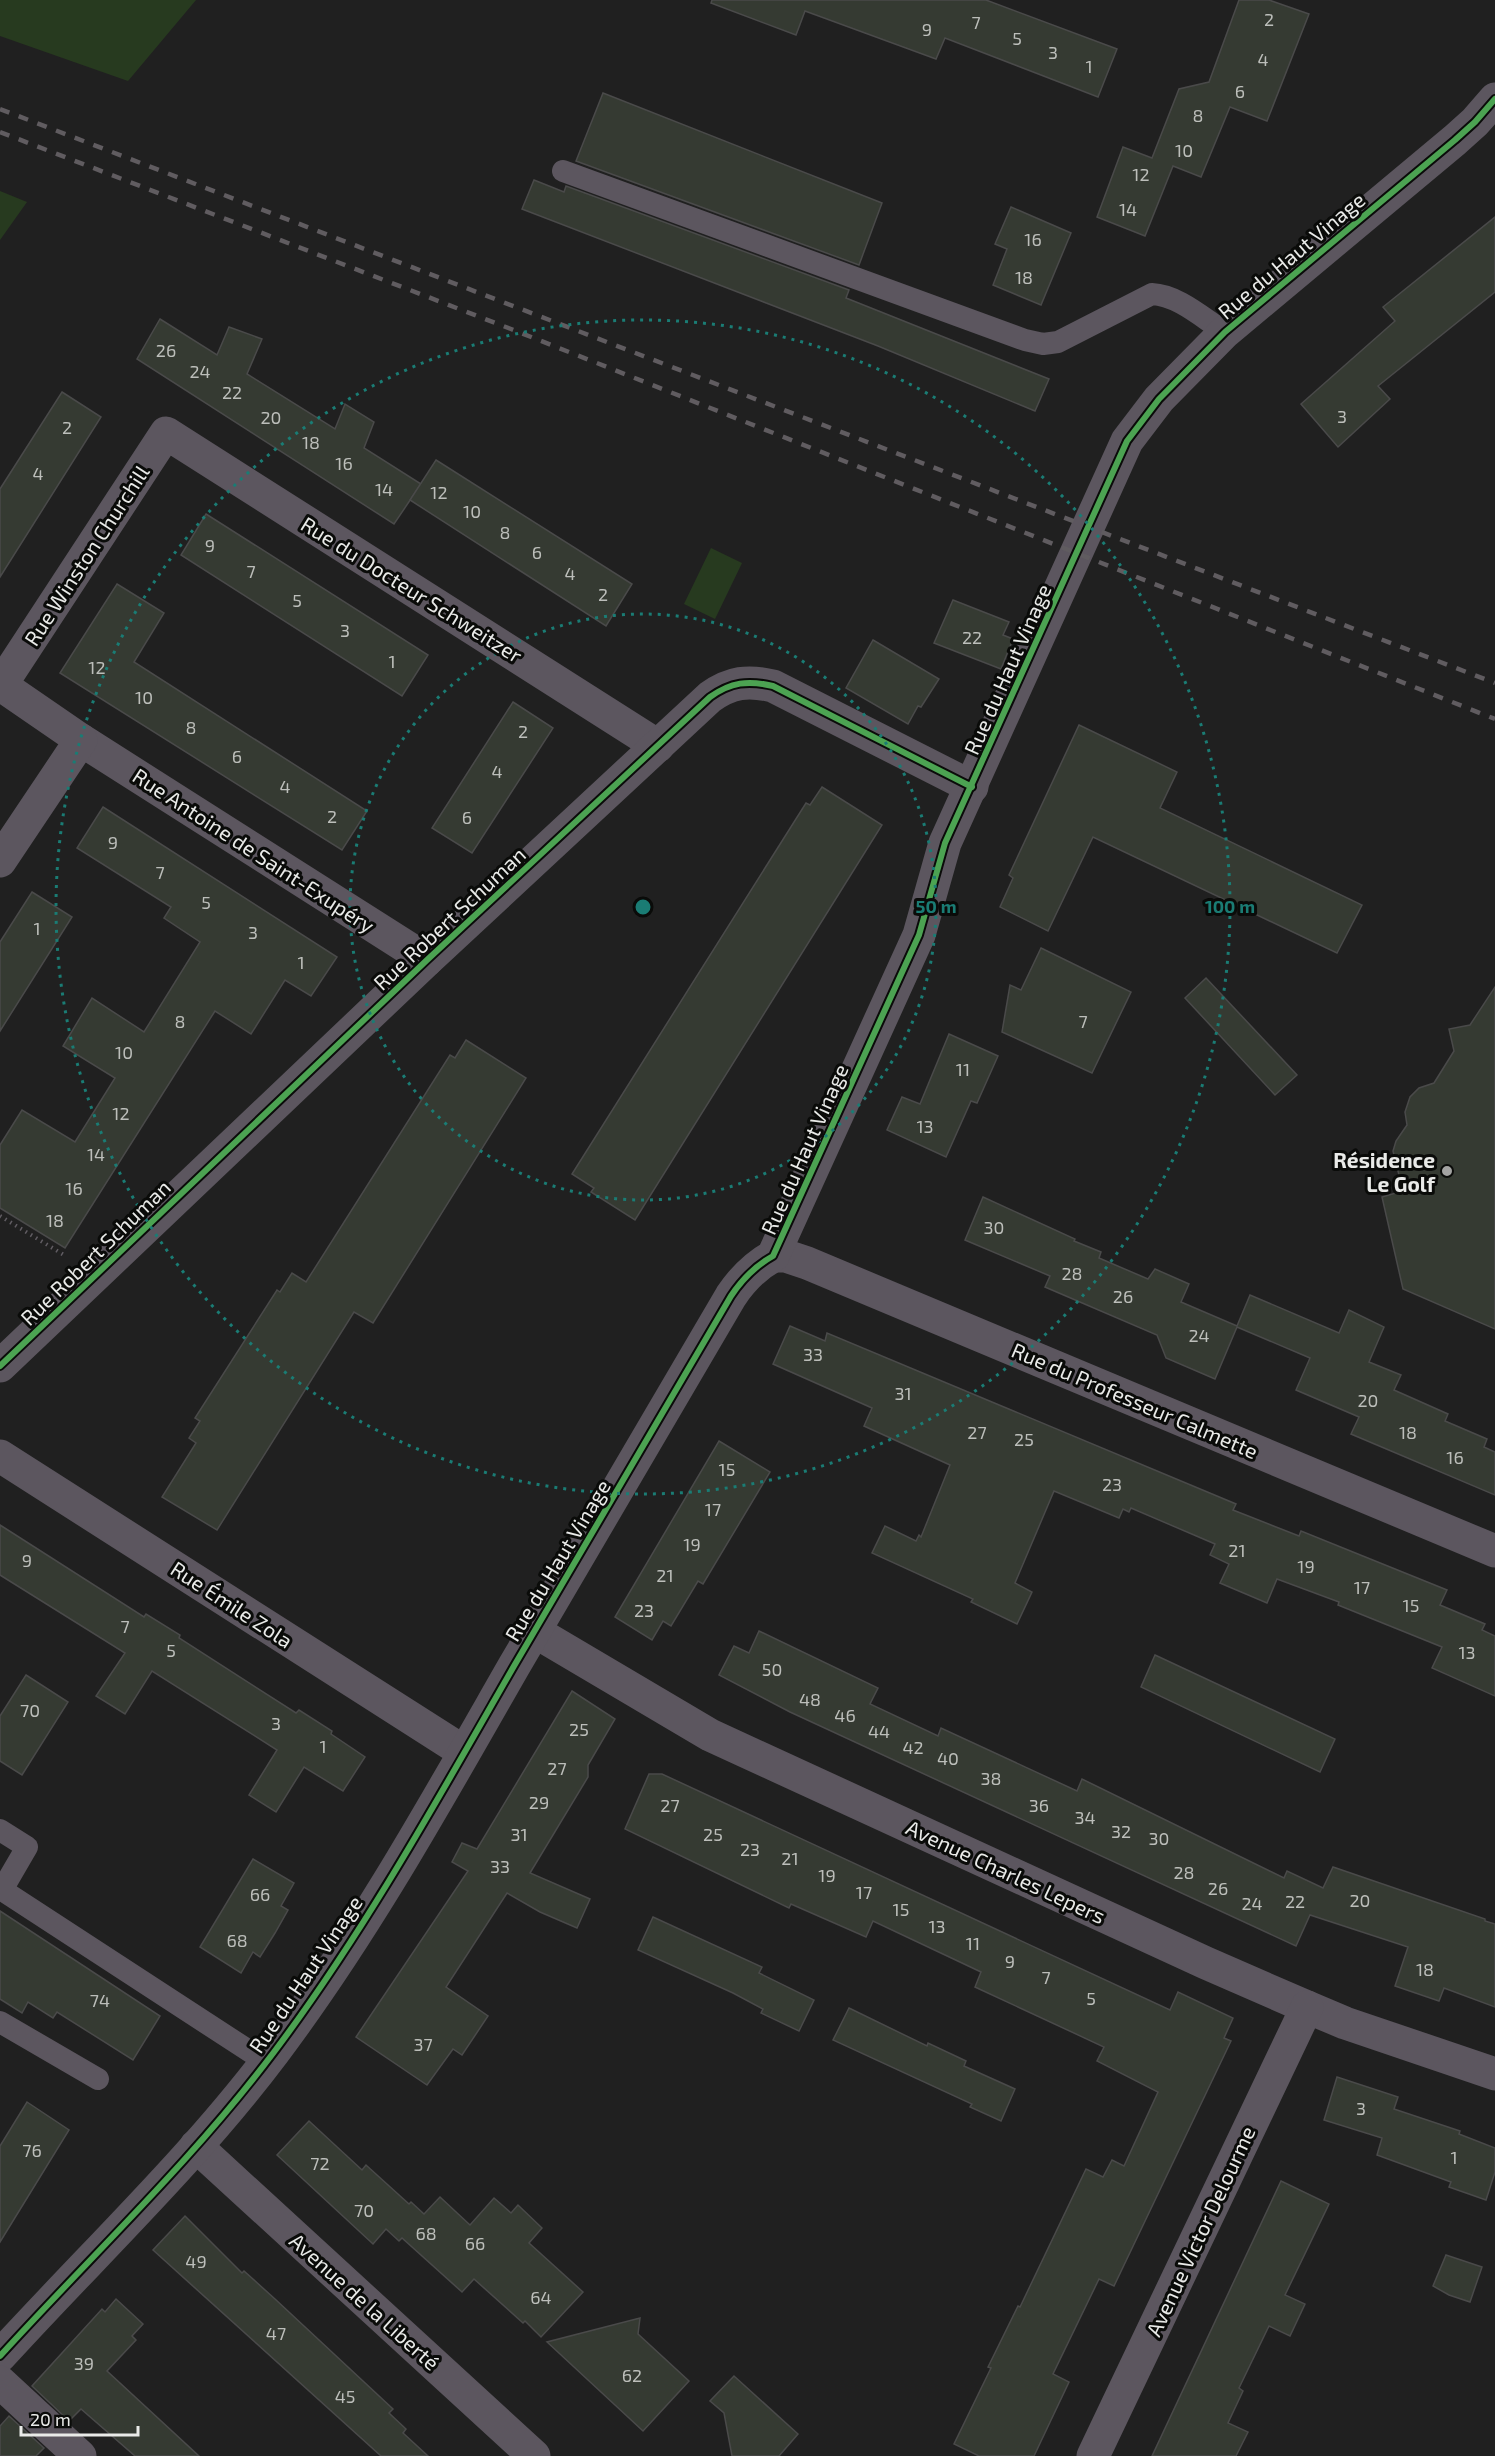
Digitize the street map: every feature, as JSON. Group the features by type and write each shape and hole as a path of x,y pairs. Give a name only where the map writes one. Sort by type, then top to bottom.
{"street":[{"name":"Rue du Haut Vinage","path":"0,2356 196,2146 266,2062 352,1940 731,1296 743,1279 759,1264 774,1256 919,935 945,843 1127,441 1159,399 1225,332 1455,140 1495,99"},
{"name":"Rue Winston Churchill","path":"81,740 1,685 166,433"},
{"name":"Rue du Docteur Schweitzer","path":"166,433 658,746"},
{"name":"Rue Robert Schuman","path":"0,1366 427,960 710,697 724,687 740,682 756,682 773,686 972,787"},
{"path":"0,861 81,740"},
{"name":"Rue Antoine de Saint-Exupéry","path":"81,740 427,960"},
{"name":"Rue du Professeur Calmette","path":"774,1256 786,1256 807,1263 1495,1551"},
{"name":"Rue Émile Zola","path":"0,1456 464,1752"},
{"name":"Avenue Charles Lepers","path":"534,1630 710,1735 1206,1964 1345,2023 1495,2073"},
{"name":"Avenue Victor Delourme","path":"1093,2456 1307,2007"},
{"name":"Avenue de la Liberté","path":"196,2146 534,2456"},
{"path":"0,2382 80,2456"}],"lane":[{"path":"563,171 1025,340 1043,344 1058,342 1152,294 1162,294 1225,332"},
{"path":"0,1830 27,1847 2,1890 266,2062"},
{"path":"0,2022 98,2079"}],"path":[{"path":"0,1216 95,1274"}],"green space":[{"path":"0,0 196,0 128,81 0,36"},
{"path":"0,191 27,202 0,240"},
{"path":"711,548 742,563 715,619 684,604"}],"building":[{"path":"712,0 986,0 1117,49 1098,97 945,38 936,59 805,11 796,35 711,3"},
{"path":"1239,0 1269,0 1309,14 1267,121 1230,107 1201,177 1173,166 1145,236 1097,217 1123,147 1152,158 1179,89 1209,82"},
{"path":"603,93 882,203 859,265 576,161"},
{"path":"534,180 564,192 566,186 849,290 846,298 1049,379 1035,411 878,346 522,209"},
{"path":"1011,207 1071,233 1041,305 993,285 1007,249 995,244"},
{"path":"1495,217 1495,292 1378,386 1390,399 1338,447 1301,404 1395,321 1383,307"},
{"path":"160,319 217,355 229,327 262,339 247,374 335,429 345,404 374,422 364,448 421,484 394,524 137,359"},
{"path":"62,392 101,417 0,577 0,489"},
{"path":"436,460 632,584 606,626 410,500"},
{"path":"206,514 428,655 402,696 181,555"},
{"path":"117,584 164,613 134,662 367,811 342,850 60,673"},
{"path":"953,600 1009,622 1003,635 1013,639 1001,669 934,643"},
{"path":"873,640 939,679 921,707 918,706 908,724 846,688"},
{"path":"513,702 553,728 472,853 432,828"},
{"path":"1079,725 1177,772 1160,808 1362,905 1337,953 1093,837 1048,931 1000,907 1013,878 1009,875"},
{"path":"822,787 882,825 635,1220 591,1192 594,1188 572,1174 806,803 810,805"},
{"path":"103,807 337,957 311,996 285,980 251,1034 215,1011 65,1248 0,1208 0,1145 22,1110 75,1142 115,1078 63,1046 92,998 144,1032 200,942 164,918 171,907 77,848"},
{"path":"32,892 72,917 0,1031 0,942"},
{"path":"1041,948 1131,992 1092,1073 1002,1032 1010,985 1021,990"},
{"path":"1206,978 1297,1075 1275,1095 1185,998"},
{"name":"Résidence Le Golf","path":"1495,987 1495,1329 1403,1289 1382,1197 1403,1191 1393,1151 1396,1141 1407,1125 1405,1112 1410,1097 1419,1088 1434,1083 1454,1051 1449,1029 1470,1025"},
{"path":"949,1034 998,1056 977,1103 971,1101 946,1157 887,1130 902,1097 920,1104"},
{"path":"466,1040 526,1078 373,1323 354,1312 217,1530 162,1497 196,1443 189,1438 200,1421 195,1418 277,1290 280,1292 292,1273 306,1282 450,1055 455,1058"},
{"path":"983,1197 1075,1239 1074,1241 1101,1252 1099,1258 1148,1279 1155,1269 1189,1284 1181,1302 1237,1326 1250,1295 1339,1333 1349,1310 1384,1327 1369,1362 1401,1375 1394,1390 1448,1414 1445,1421 1487,1439 1484,1447 1495,1452 1495,1495 1351,1434 1359,1417 1296,1390 1310,1358 1237,1327 1215,1379 1166,1358 1157,1335 1045,1287 1050,1276 965,1240"},
{"path":"790,1326 825,1341 827,1333 1236,1504 1233,1510 1299,1536 1301,1531 1447,1590 1440,1605 1485,1624 1482,1630 1495,1636 1495,1696 1432,1668 1442,1647 1338,1605 1339,1602 1277,1579 1267,1603 1220,1583 1229,1564 1210,1555 1215,1544 1131,1508 1129,1512 1123,1509 1119,1518 1054,1491 1015,1583 1032,1592 1017,1624 971,1602 973,1599 872,1553 885,1526 916,1541 919,1535 921,1537 950,1465 864,1426 872,1408 773,1364"},
{"path":"719,1441 770,1472 703,1584 698,1581 671,1626 663,1621 652,1640 615,1617"},
{"path":"0,1525 144,1617 146,1614 180,1635 179,1638 296,1713 299,1710 332,1731 331,1734 365,1757 343,1791 304,1767 276,1812 249,1795 277,1750 152,1671 125,1714 96,1696 125,1653 0,1575"},
{"path":"759,1631 878,1688 870,1704 938,1736 941,1728 1077,1791 1082,1779 1284,1878 1287,1871 1323,1888 1333,1867 1495,1924 1495,2007 1444,1988 1439,2001 1395,1986 1408,1947 1310,1915 1296,1946 790,1712 719,1675 734,1646 749,1653"},
{"path":"1155,1655 1335,1739 1320,1772 1141,1687"},
{"path":"26,1675 68,1702 22,1775 0,1761 0,1716"},
{"path":"572,1691 615,1719 588,1765 588,1777 530,1873 590,1899 577,1928 540,1912 507,1893 446,1987 488,2016 462,2055 453,2049 427,2085 356,2037 468,1871 452,1862 462,1843 477,1849"},
{"path":"649,1774 662,1774 1170,2010 1178,1992 1233,2018 1224,2038 1231,2041 1114,2286 1099,2279 1053,2374 1069,2382 1034,2456 979,2456 954,2444 991,2368 988,2367 1018,2306 1020,2307 1086,2169 1103,2177 1112,2160 1124,2166 1158,2092 1097,2061 1104,2047 975,1987 981,1972 873,1921 866,1937 791,1904 789,1908 625,1829"},
{"path":"253,1859 294,1883 281,1906 288,1910 275,1933 260,1957 253,1952 241,1973 200,1947"},
{"path":"0,1911 160,2016 133,2060 57,2012 53,2018 28,2002 22,2013 0,1999"},
{"path":"653,1917 762,1967 759,1973 814,2000 799,2031 761,2013 763,2009 733,1993 638,1950"},
{"path":"849,2008 927,2046 928,2043 966,2061 964,2066 1015,2089 1001,2121 970,2107 972,2104 833,2040"},
{"path":"1337,2077 1398,2097 1394,2109 1460,2131 1459,2134 1495,2148 1495,2172 1486,2200 1449,2187 1451,2182 1377,2155 1382,2138 1324,2120"},
{"path":"27,2102 69,2130 0,2242 0,2146"},
{"path":"309,2121 362,2170 366,2165 409,2204 411,2202 424,2214 440,2197 470,2225 494,2198 511,2213 518,2205 542,2228 529,2243 583,2292 541,2337 474,2279 462,2292 402,2238 399,2241 386,2229 373,2244 277,2155"},
{"path":"1281,2181 1329,2204 1285,2295 1305,2304 1290,2336 1269,2326 1239,2388 1243,2391 1228,2423 1248,2432 1236,2456 1152,2456"},
{"path":"185,2216 242,2273 244,2271 393,2409 389,2413 406,2429 403,2433 428,2456 381,2456 153,2250"},
{"path":"1446,2255 1482,2267 1470,2302 1449,2295 1433,2286"},
{"path":"116,2299 143,2324 132,2336 136,2340 107,2371 199,2456 135,2456 81,2409 69,2421 32,2386 102,2309 105,2312"},
{"path":"640,2318 638,2334 689,2381 643,2431 547,2342"},
{"path":"734,2376 798,2434 779,2456 732,2456 724,2413 710,2401"},
{"path":"9,2416 44,2448 36,2456 0,2456 0,2426"}],"railway":[{"path":"0,109 1495,683"},
{"path":"0,132 511,329 1495,719"}],"cycle path":[{"path":"0,2356 210,2131 274,2052 307,2006 400,1863 731,1296 750,1273 773,1256 919,935 945,843 1127,441 1159,399 1225,332 1455,140 1495,99"},
{"path":"0,1366 427,960 718,692 733,685 748,683 773,686 972,787"}],"place":[{"name":"Résidence Le Golf","path":"1447,1171"}]}
